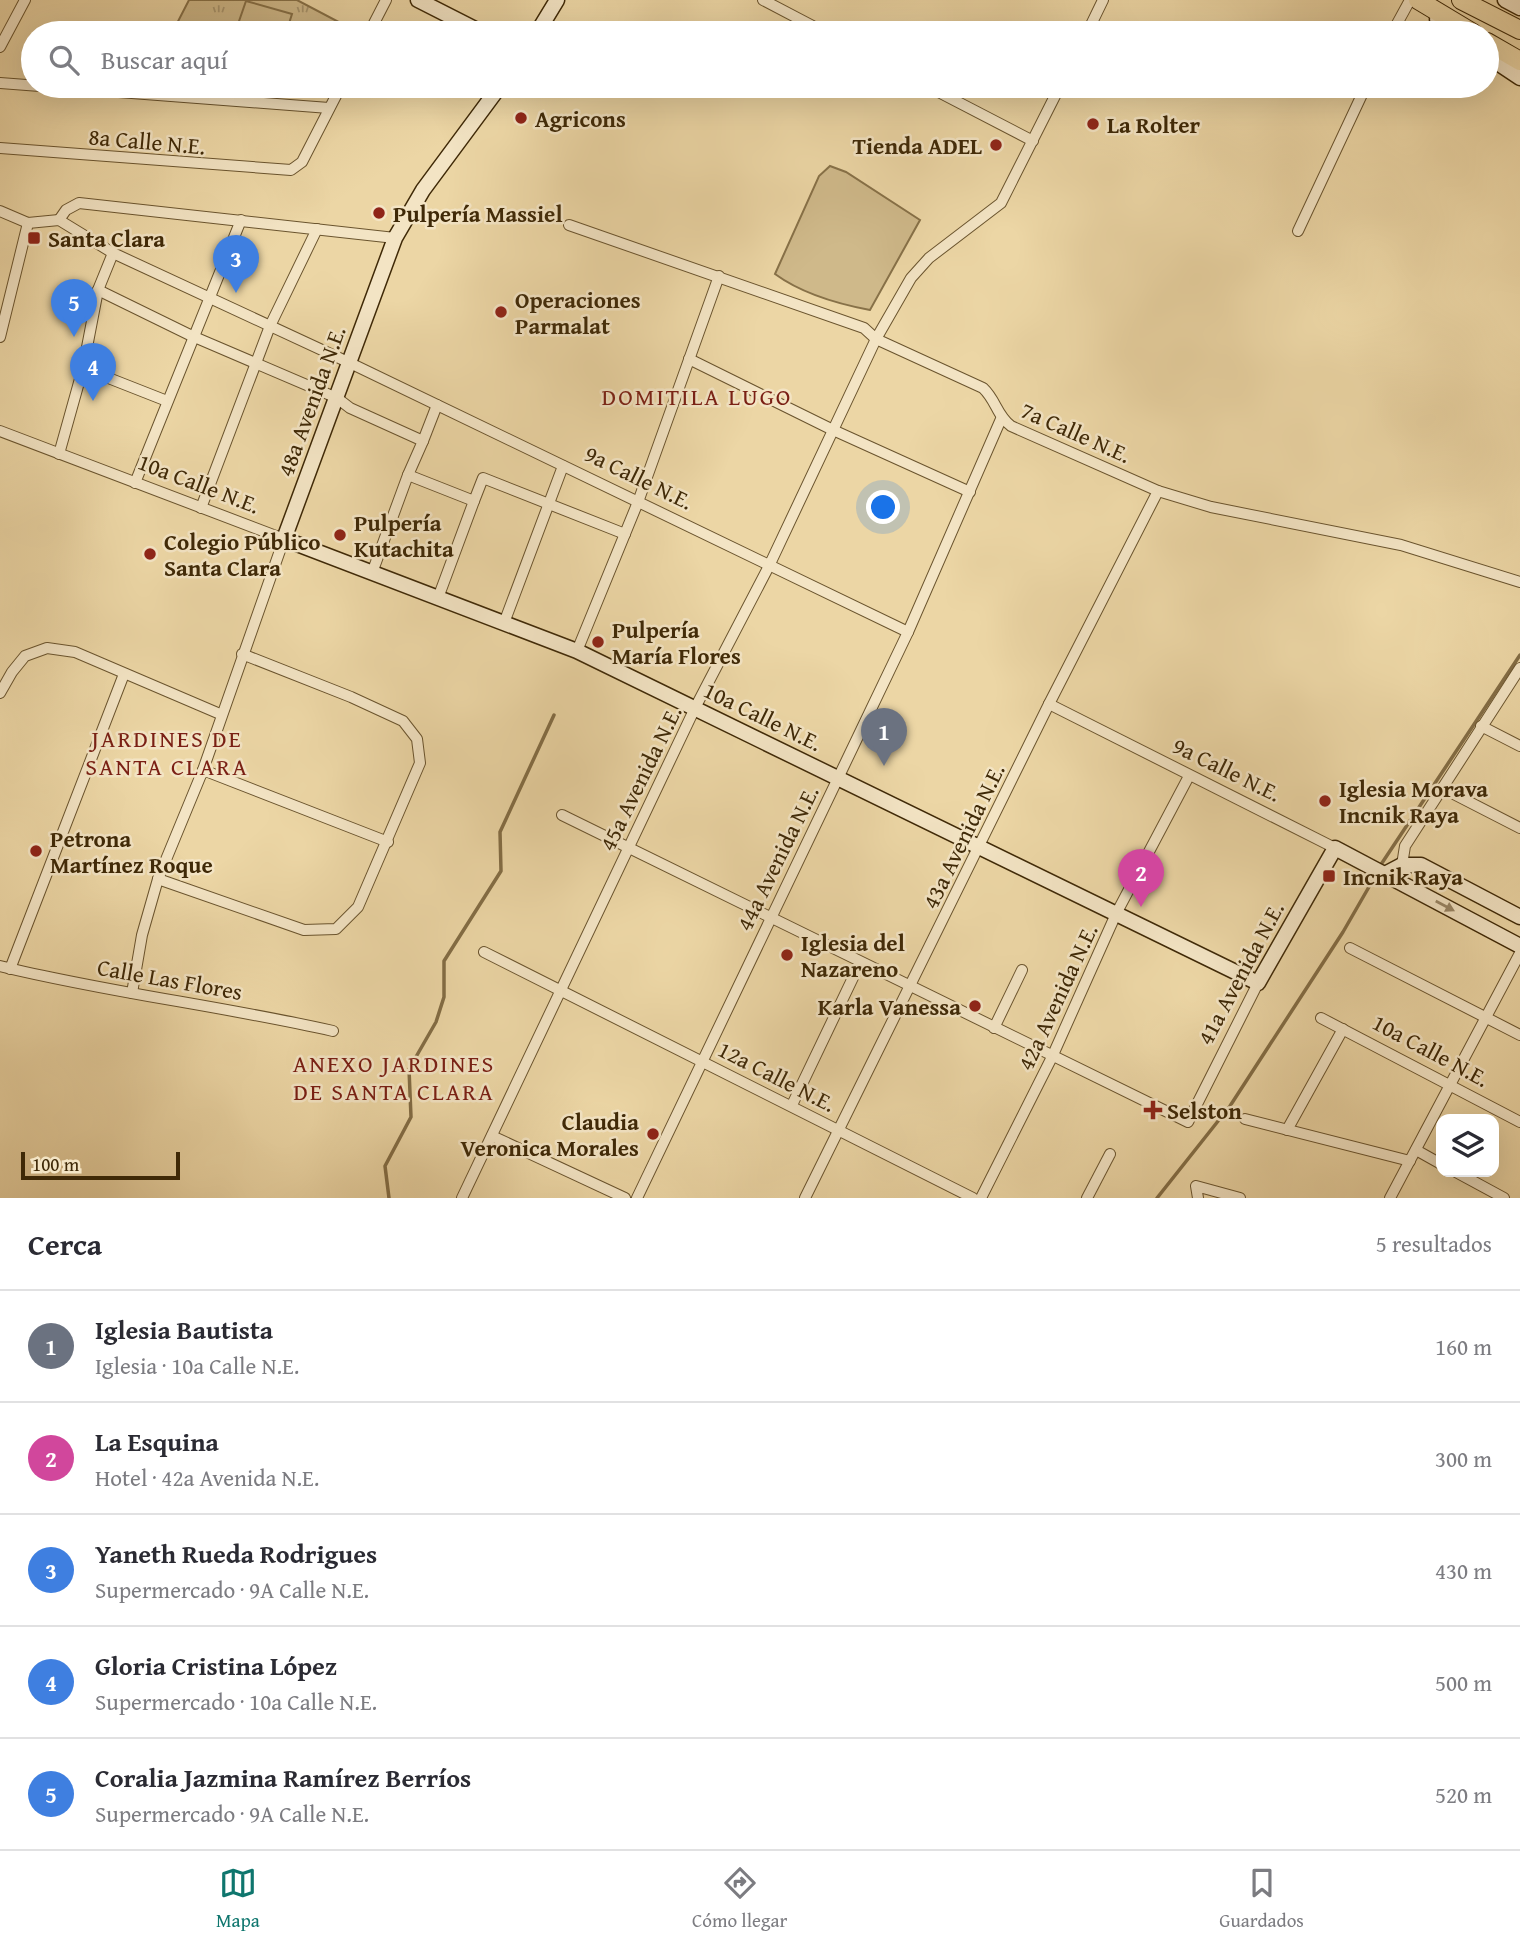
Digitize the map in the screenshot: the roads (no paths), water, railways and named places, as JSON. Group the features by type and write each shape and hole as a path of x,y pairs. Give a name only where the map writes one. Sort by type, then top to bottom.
{"highway":[{"path":"1418,0 1453,21"},
{"path":"1461,0 1520,30"},
{"path":"1499,49 1520,61"}],"street":[{"path":"0,47 24,0"},
{"path":"375,21 386,0"},
{"path":"418,0 459,21"},
{"path":"544,21 557,0"},
{"path":"762,0 803,21"},
{"path":"1093,21 1103,0"},
{"path":"1399,21 1410,0 1439,21"},
{"path":"1504,0 1520,8"},
{"path":"1499,64 1520,78"},
{"path":"0,83 21,85"},
{"path":"197,98 329,108 334,98"},
{"name":"48a Avenida N.E.","path":"132,993 142,935 158,879 203,770 220,714 395,238 423,190 491,98"},
{"path":"950,98 1033,141"},
{"name":"45a Avenida N.E.","path":"462,1198 695,708 769,566 877,339 911,278 929,258 1001,203 1054,98"},
{"path":"1298,231 1360,98"},
{"name":"8a Calle N.E.","path":"0,148 292,170 302,162 329,108"},
{"path":"59,220 66,210 79,203 395,238"},
{"path":"0,211 28,223 59,220 113,253 350,363"},
{"path":"135,483 191,337 210,299 241,220"},
{"path":"0,337 28,223"},
{"name":"7a Calle N.E.","path":"569,225 864,328 877,339 983,388 994,398 1001,419 1158,491 1211,508 1401,545 1520,582"},
{"path":"201,508 270,326 317,229"},
{"path":"59,454 83,368 98,290 113,253"},
{"path":"577,651 638,502 719,276"},
{"path":"98,290 191,337 337,398 350,408 423,441"},
{"path":"689,359 833,430 970,492"},
{"name":"9a Calle N.E.","path":"350,363 908,632"},
{"path":"83,368 167,401"},
{"path":"372,573 437,405"},
{"name":"44a Avenida N.E.","path":"637,1198 908,632 1001,419"},
{"name":"10a Calle N.E.","path":"0,431 577,651 1258,983"},
{"path":"504,623 563,466"},
{"path":"408,475 474,501"},
{"path":"438,598 483,478 625,534"},
{"name":"43a Avenida N.E.","path":"806,1198 1049,704 1158,491"},
{"path":"0,693 25,656 47,648 75,652 220,714"},
{"path":"158,879 304,930 336,929 358,907 420,763 417,739 403,721 351,697 242,654"},
{"path":"1402,865 1405,846 1520,668"},
{"path":"5,967 124,674"},
{"name":"9a Calle N.E.","path":"1049,704 1335,848 1520,946"},
{"path":"1481,726 1520,746"},
{"path":"203,770 388,842"},
{"name":"42a Avenida N.E.","path":"981,1198 1052,1057 1116,914 1188,776"},
{"path":"1442,788 1520,828"},
{"path":"562,815 1052,1057"},
{"name":"41a Avenida N.E.","path":"1052,1057 1188,1122 1258,983 1335,848"},
{"path":"1380,872 1402,865 1421,865 1520,917"},
{"path":"1350,948 1520,1035"},
{"name":"12a Calle N.E.","path":"484,952 704,1060 973,1198"},
{"path":"1390,1198 1520,953"},
{"path":"792,1105 860,963"},
{"name":"Calle Las Flores","path":"5,967 132,993 259,1014 333,1031"},
{"path":"994,1028 1021,970"},
{"name":"10a Calle N.E.","path":"1321,1018 1520,1122"},
{"path":"1287,1130 1343,1029"},
{"path":"1245,1118 1410,1161"},
{"path":"492,1136 625,1198"},
{"path":"1416,1150 1436,1161"},
{"path":"1087,1198 1110,1154"},
{"path":"1465,1177 1504,1198"},
{"path":"1198,1198 1196,1186 1240,1198"}],"waterway":[{"path":"1380,866 1520,655"},
{"path":"389,1198 385,1166 411,1117 409,1069 436,1022 444,997 444,961 501,871 500,832 554,715"},
{"path":"1157,1198 1230,1106 1343,932 1377,873"}],"place":[{"name":"Agricons","path":"521,118"},
{"name":"La Rolter","path":"1093,124"},
{"name":"Tienda ADEL","path":"996,145"},
{"name":"Pulpería Massiel","path":"379,213"},
{"name":"Santa Clara","path":"34,238"},
{"name":"Yaneth Rueda Rodrigues","path":"236,293"},
{"name":"Operaciones Parmalat","path":"501,312"},
{"name":"Coralia Jazmina Ramírez Berríos","path":"74,337"},
{"name":"Gloria Cristina López","path":"93,401"},
{"name":"Pulpería Kutachita","path":"340,535"},
{"name":"Colegio Público Santa Clara","path":"150,554"},
{"name":"Pulpería María Flores","path":"598,642"},
{"name":"Iglesia Bautista","path":"884,766"},
{"name":"Iglesia Morava Incnik Raya","path":"1325,801"},
{"name":"Petrona Martínez Roque","path":"36,851"},
{"name":"Incnik Raya","path":"1329,876"},
{"name":"La Esquina","path":"1141,907"},
{"name":"Iglesia del Nazareno","path":"787,955"},
{"name":"Karla Vanessa","path":"975,1006"},
{"name":"Selston","path":"1153,1110"},
{"name":"Claudia Veronica Morales","path":"653,1134"}],"district":[{"name":"DOMITILA LUGO","path":"697,396"},
{"name":"JARDINES DE SANTA CLARA","path":"167,752"},
{"name":"ANEXO JARDINES DE SANTA CLARA","path":"394,1077"}]}
